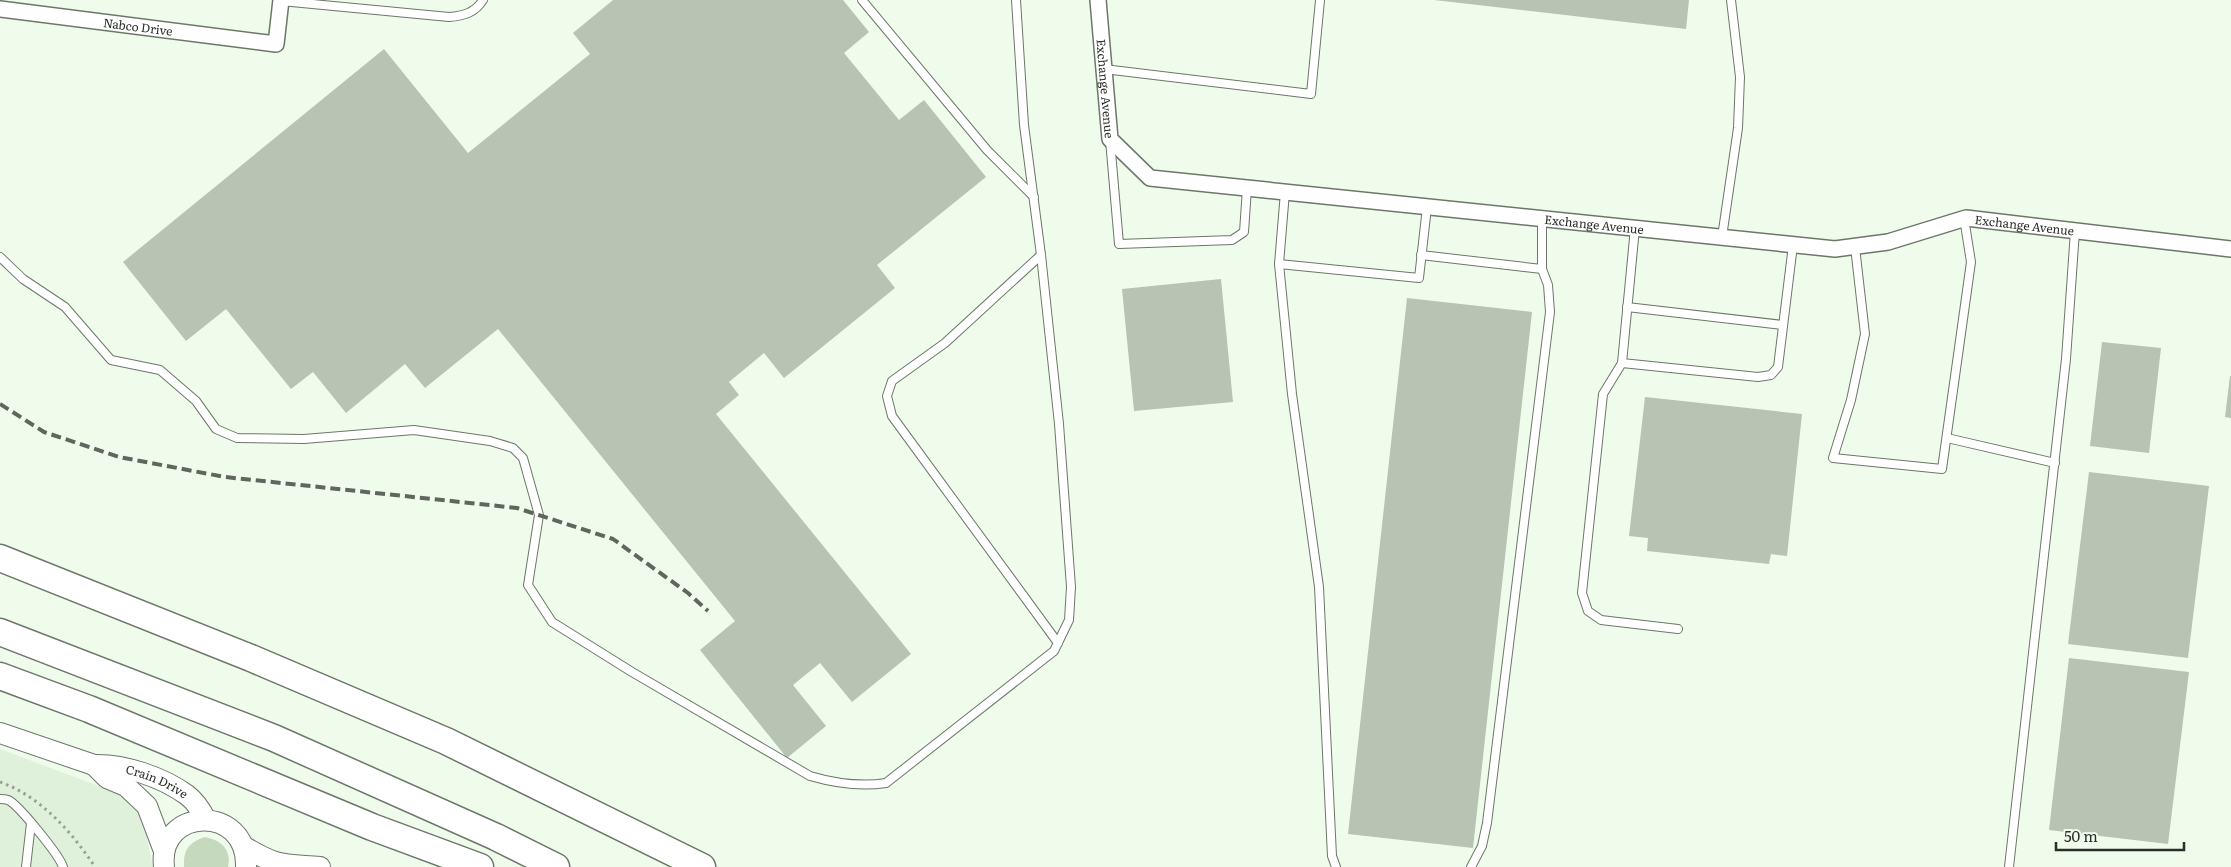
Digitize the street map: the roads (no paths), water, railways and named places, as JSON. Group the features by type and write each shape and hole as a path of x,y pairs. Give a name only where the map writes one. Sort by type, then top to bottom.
{"highway":[{"path":"0,558 251,658 437,737 702,867"},
{"path":"0,632 274,738 496,836 556,867"},
{"path":"0,676 89,709 372,828 480,867"}],"main road":[{"name":"Crain Drive","path":"0,733 94,766 107,778 126,786 147,806 164,859"},
{"name":"Crain Drive","path":"94,766 110,764 167,784 188,796 200,808 206,820"},
{"path":"164,859 168,840 180,828 195,821 206,820 218,822 228,827 243,846 261,860 280,867 320,867"},
{"path":"243,846 246,867"}],"street":[{"name":"Nabco Drive","path":"0,9 276,44 281,0"},
{"name":"Exchange Avenue","path":"1098,0 1110,139 1150,178 1835,249 1888,242 1964,218 2231,249"}],"lane":[{"path":"281,0 450,17 464,16 479,7 483,0"},
{"path":"862,0 988,150 1034,197"},
{"path":"0,257 23,279 65,307 111,360 160,370 196,402 216,429 237,438 304,440 414,430 490,441 514,448 524,458 539,515 528,586 552,622 632,672 810,776 828,781 869,786 886,784 1054,651 1069,620 1071,587 1059,424 1041,255 1024,125 1016,0"},
{"path":"1104,69 1311,94 1320,0"},
{"path":"1722,237 1738,128 1740,77 1731,0"},
{"path":"1110,139 1119,244 1232,240 1244,232 1247,188"},
{"path":"1285,192 1278,264 1292,394 1319,587 1332,856 1336,867"},
{"path":"1278,264 1419,278 1426,207"},
{"path":"1855,247 1864,334 1851,400 1833,458 1942,470 1971,262 1964,218"},
{"path":"1471,867 1482,846 1487,823 1550,312 1548,285 1542,269 1542,219"},
{"path":"1635,228 1622,363 1603,394 1582,593 1588,611 1601,620 1678,630"},
{"path":"2009,867 2066,359 2075,231"},
{"path":"1622,363 1758,377 1771,375 1778,367 1792,245"},
{"path":"1041,255 945,343 892,381 887,396 892,416 1058,643"},
{"path":"1422,255 1542,269"},
{"path":"1627,307 1783,325"},
{"path":"1946,438 2055,463"},
{"path":"0,799 9,800 31,823 61,859 63,867"},
{"path":"26,867 31,823"}],"railway":[{"path":"0,404 44,432 119,457 225,477 517,508 613,539 688,593 708,611"}]}
